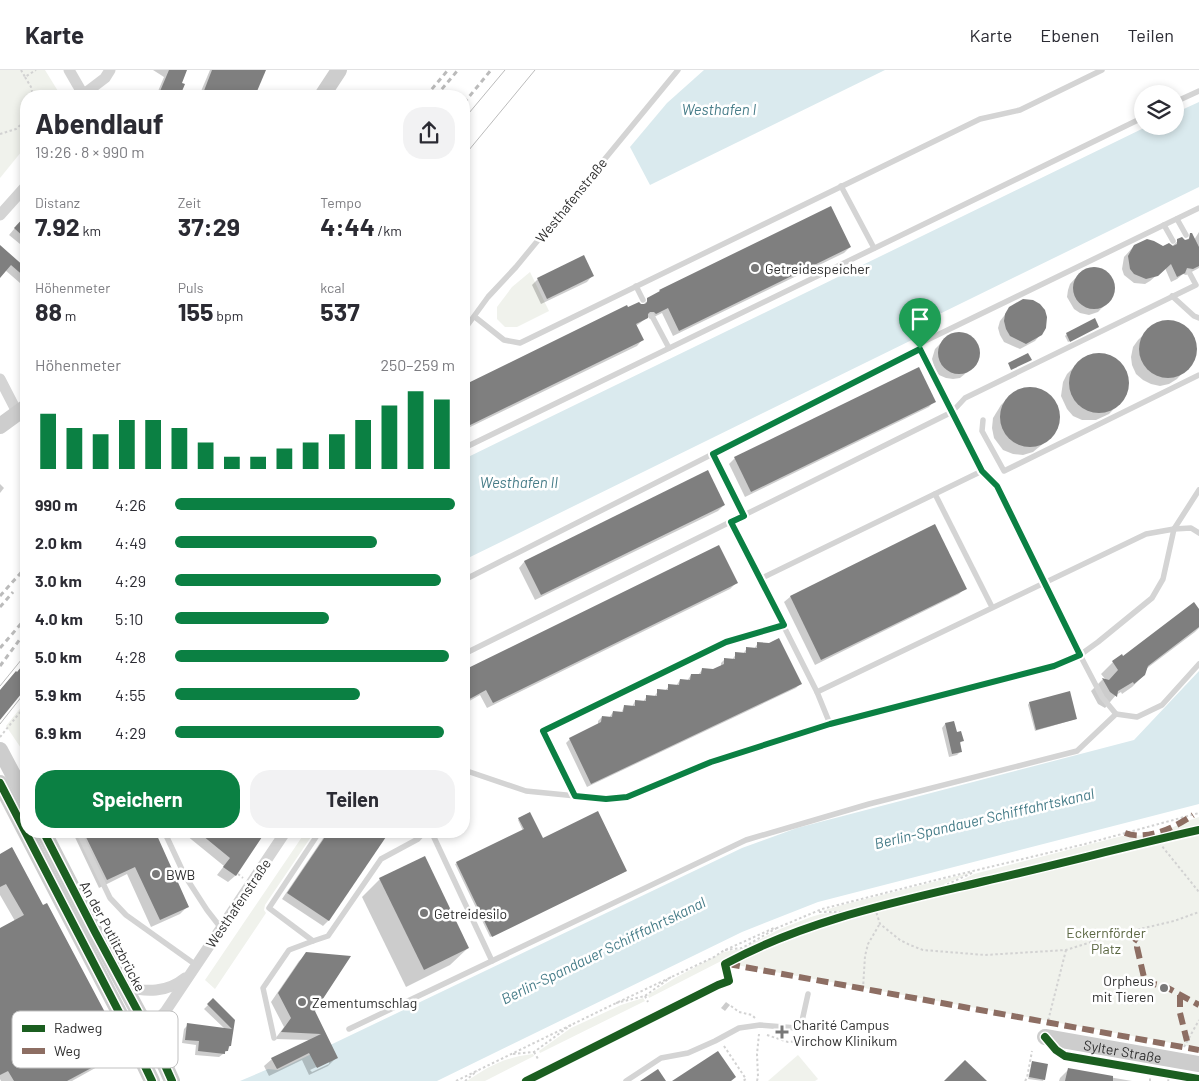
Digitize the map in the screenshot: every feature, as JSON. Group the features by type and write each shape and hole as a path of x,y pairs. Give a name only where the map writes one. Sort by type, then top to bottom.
{"main road":[{"path":"326,90 339,70"},
{"path":"0,426 20,411"},
{"path":"0,750 20,788"},
{"name":"An der Putlitzbrücke","path":"0,783 20,818"},
{"name":"An der Putlitzbrücke","path":"32,838 88,936 125,987 138,1011"},
{"name":"An der Putlitzbrücke","path":"46,838 121,1011"},
{"name":"Sylter Straße","path":"1045,1036 1199,1064"},
{"name":"An der Putlitzbrücke","path":"146,1068 152,1081"},
{"name":"An der Putlitzbrücke","path":"166,1068 172,1081"}],"street":[{"path":"69,70 81,90"},
{"path":"90,90 105,78 110,70"},
{"path":"0,214 20,192"},
{"path":"0,379 20,407"},
{"name":"Westhafenstraße","path":"166,1011 281,838"},
{"name":"Westhafenstraße","path":"125,987 146,991 162,990 176,984 193,969"}],"lane":[{"name":"Westhafenstraße","path":"470,323 488,298 516,267 678,70"},
{"path":"475,317 504,340 520,343 980,119 1020,110 1102,70"},
{"path":"1184,98 1199,91"},
{"path":"470,445 1134,122"},
{"path":"841,186 874,248"},
{"path":"1199,208 920,344 920,349 982,471 997,486 1080,655 1102,697 1116,714 1137,716 1162,704 1199,664"},
{"path":"1177,219 1186,236"},
{"path":"1164,225 1173,241"},
{"path":"470,651 952,412 965,398 1197,284 1189,272"},
{"path":"636,286 643,300"},
{"path":"1172,296 1194,316 1199,318"},
{"path":"652,316 669,348"},
{"path":"470,577 920,349"},
{"path":"983,420 982,431 1004,471 1199,375"},
{"path":"713,454 744,516"},
{"path":"760,579 982,471"},
{"path":"470,774 526,791 606,799 627,797 711,762 830,724 1054,666 1080,655 1152,598 1163,579 1174,529 1199,490"},
{"path":"935,494 992,608"},
{"path":"731,522 818,692 830,724"},
{"path":"818,692 1146,534 1191,528 1199,533"},
{"path":"575,796 543,731 726,642 784,625"},
{"path":"348,1030 756,836 870,804 1077,751 1116,714"},
{"path":"81,838 110,898 126,915 193,969"},
{"path":"167,838 185,876 221,928"},
{"path":"312,941 269,908 315,838"},
{"path":"274,1038 263,988 289,950 328,936 381,858 419,838"},
{"path":"433,838 492,961"},
{"path":"626,1081 661,1058 688,1053 739,1028 759,1025 797,1028 802,1022 808,994"}],"path":[{"path":"21,70 32,90"},
{"path":"25,77 36,70"},
{"path":"0,134 16,130 20,126"},
{"path":"0,737 20,712"},
{"path":"456,1081 723,951 774,928 819,912 822,909 1085,844 1199,813"},
{"path":"727,972 725,964 746,952 784,936 844,916 1199,830"},
{"path":"1153,835 1199,892"},
{"path":"948,890 948,884 978,870"},
{"path":"875,908 880,924 900,940 923,950 984,955 1066,950 1110,936 1174,921 1199,912"},
{"path":"819,912 843,912 844,916"},
{"path":"863,989 863,970 867,950 880,924"},
{"path":"723,951 742,948 777,928"},
{"path":"742,948 746,952"},
{"path":"1045,1036 1066,950"},
{"path":"615,1003 619,1004 645,996 669,980 673,975"},
{"path":"645,996 648,1002"},
{"path":"731,1006 739,1012 752,1015 759,1025 757,1081"},
{"path":"1184,1047 1199,1020"},
{"path":"510,1054 534,1052 573,1024"},
{"path":"760,1032 788,1042 828,1039"},
{"path":"715,1041 722,1044 746,1079 743,1081"},
{"path":"1025,1081 1032,1051"},
{"path":"534,1052 538,1058"},
{"path":"1142,1069 1180,1076"},
{"path":"464,1081 479,1070"},
{"path":"1150,1074 1150,1081"}],"green space":[{"path":"0,70 45,70 57,90 20,90 20,153 0,178"},
{"path":"530,272 549,311 517,327 505,327 497,319 497,307 512,287"},
{"path":"20,708 20,747 6,726"},
{"name":"Eckernförder Platz","path":"1199,817 1199,1048 736,965 727,958 649,998 648,995 723,952 741,949 780,929 811,917 843,911 822,911 973,872 944,884 945,886 954,884 974,874 1122,836 1155,835"},
{"path":"301,838 310,838 265,905 264,910 266,913 215,989 205,980"},
{"path":"643,998 645,1001 540,1053 539,1051 571,1028 621,1005"},
{"path":"533,1054 534,1056 485,1081 467,1081 498,1063 514,1057"},
{"path":"798,1055 818,1079 815,1081 768,1081"}],"water":[{"name":"Westhafen I","path":"704,70 885,70 650,185 630,147 667,103"},
{"name":"Westhafen II","path":"1199,102 1199,187 917,325 922,335 470,557 470,456 1134,133 1134,135 1184,135 1184,109"},
{"name":"Berlin-Spandauer Schifffahrtskanal","path":"1199,671 1199,804 818,902 742,932 437,1081 240,1081 268,1069 278,1070 742,848 797,828 1134,740"}],"building":[{"path":"169,70 187,70 182,83 185,84 182,90 161,90"},
{"path":"212,70 266,70 258,90 204,90"},
{"path":"831,206 851,247 679,331 668,308 656,314 650,312 648,318 636,324 644,340 470,425 470,382 627,305 628,307 639,302 645,304 647,298 659,290"},
{"path":"20,222 20,234 14,228"},
{"path":"1190,233 1192,233 1199,247 1199,266 1193,269 1187,268 1185,273 1177,277 1171,264 1158,276 1146,279 1134,274 1130,269 1128,256 1134,245 1147,239 1163,246 1169,243 1173,246 1177,244 1177,239 1182,237 1185,240 1189,239"},
{"path":"0,245 20,263 20,273 11,265 0,278"},
{"path":"584,255 594,276 547,299 537,278"},
{"path":"1098,267 1106,270 1112,276 1115,288 1112,300 1106,306 1090,309 1082,306 1076,300 1073,284 1076,276 1082,270"},
{"path":"1023,299 1033,300 1040,304 1045,310 1047,317 1046,328 1042,335 1026,344 1010,336 1004,321 1009,307"},
{"path":"1095,318 1099,327 1070,342 1066,333"},
{"path":"1168,320 1179,322 1192,333 1197,349 1195,360 1184,373 1168,378 1157,376 1144,365 1139,349 1141,338 1152,325"},
{"path":"963,332 971,335 977,341 980,353 977,365 971,371 955,374 947,371 941,365 938,349 941,341 947,335"},
{"path":"1028,353 1032,360 1011,370 1008,363"},
{"path":"1093,353 1105,353 1116,358 1124,366 1129,377 1127,395 1116,408 1105,413 1093,413 1082,408 1074,400 1069,389 1069,377 1074,366 1082,358"},
{"path":"919,367 936,402 751,492 734,457"},
{"path":"1024,387 1036,387 1047,392 1055,400 1060,411 1058,429 1047,442 1036,447 1024,447 1013,442 1005,434 1000,423 1000,411 1005,400 1013,392"},
{"path":"708,470 725,505 541,595 524,561"},
{"path":"935,524 967,589 821,660 790,596"},
{"path":"719,545 738,583 493,703 486,690 470,699 470,667"},
{"path":"1194,602 1199,609 1199,627 1148,666 1145,675 1134,684 1133,682 1118,691 1117,697 1110,692 1102,678 1109,680 1118,670 1112,661 1122,654 1123,656"},
{"path":"779,638 802,684 591,784 569,738 601,722 602,716 612,717 613,711 623,712 624,705 635,706 635,700 646,701 646,695 657,696 657,689 668,690 668,684 679,685 680,679 690,680 691,674 701,674 702,668 713,669 724,664 724,658 735,659 735,652 746,653 746,647 757,648 757,642 769,643"},
{"path":"20,668 20,695 0,720 0,690"},
{"path":"1070,691 1077,719 1036,730 1029,702"},
{"path":"954,721 957,732 961,731 964,741 960,742 962,752 952,754 945,723"},
{"path":"598,811 627,871 492,937 456,862 524,829 518,818 530,812 543,838"},
{"name":"BWB","path":"86,838 158,838 189,907 160,920 135,867 107,880"},
{"path":"206,838 261,838 236,876 223,867 230,858"},
{"path":"324,838 385,838 329,921 287,893"},
{"path":"12,847 43,905 47,903 104,1011 12,1011 12,1068 91,1068 67,1081 14,1081 8,1071 0,1075 0,928 24,915 6,884 0,887 0,854"},
{"name":"Getreidesilo","path":"425,856 469,948 424,970 379,878"},
{"name":"Zementumschlag","path":"306,952 351,956 315,1011 338,1058 317,1068 309,1053 277,1069 271,1058 321,1034 281,1032 291,1018 278,993"},
{"path":"213,998 235,1020 231,1046 229,1046 228,1051 225,1051 225,1054 198,1051 199,1041 185,1040 187,1023 232,1029 207,1004"},
{"path":"718,1051 736,1077 731,1081 672,1081"},
{"path":"965,1060 987,1081 944,1081"},
{"path":"1032,1061 1048,1064 1045,1080 1029,1077"},
{"path":"1068,1068 1113,1076 1113,1081 1065,1081"},
{"path":"658,1069 666,1081 640,1081"}],"tram line":[{"path":"470,112 505,70"},
{"path":"470,149 535,70"},
{"path":"0,686 20,661"},
{"path":"0,724 20,699"}],"railway":[{"path":"431,90 448,70"},
{"path":"441,90 458,70"},
{"path":"470,96 491,70"},
{"path":"0,596 20,574"},
{"path":"0,607 13,592"},
{"path":"0,648 20,625"},
{"path":"0,666 20,639"}],"marked path":[{"path":"1125,833 1142,835 1160,832 1193,815"},
{"path":"1132,931 1135,939 1138,941 1137,947 1145,982 1164,986 1199,1005"},
{"path":"728,964 1199,1050"},
{"path":"1180,995 1180,1013 1187,1041"}],"cycle path":[{"path":"0,783 20,822"},
{"path":"526,1081 729,981 725,964 787,935 885,905 1199,830"},
{"path":"29,838 118,1011"},
{"path":"47,838 138,1011"},
{"path":"1045,1037 1056,1050 1065,1056 1199,1079"},
{"path":"146,1068 152,1081"},
{"path":"166,1068 172,1081"}],"place":[{"name":"Getreidespeicher","path":"755,268"},
{"name":"BWB","path":"156,874"},
{"name":"Getreidesilo","path":"424,913"},
{"name":"Orpheus mit Tieren","path":"1164,988"},
{"name":"Zementumschlag","path":"302,1002"},
{"name":"Charité Campus Virchow Klinikum","path":"782,1032"}],"route":[{"path":"920,349 982,471 997,486 1080,655 1054,666 830,724 711,762 627,797 606,799 575,796 543,731 726,642 784,625 731,522 744,516 713,454 920,349"}]}
